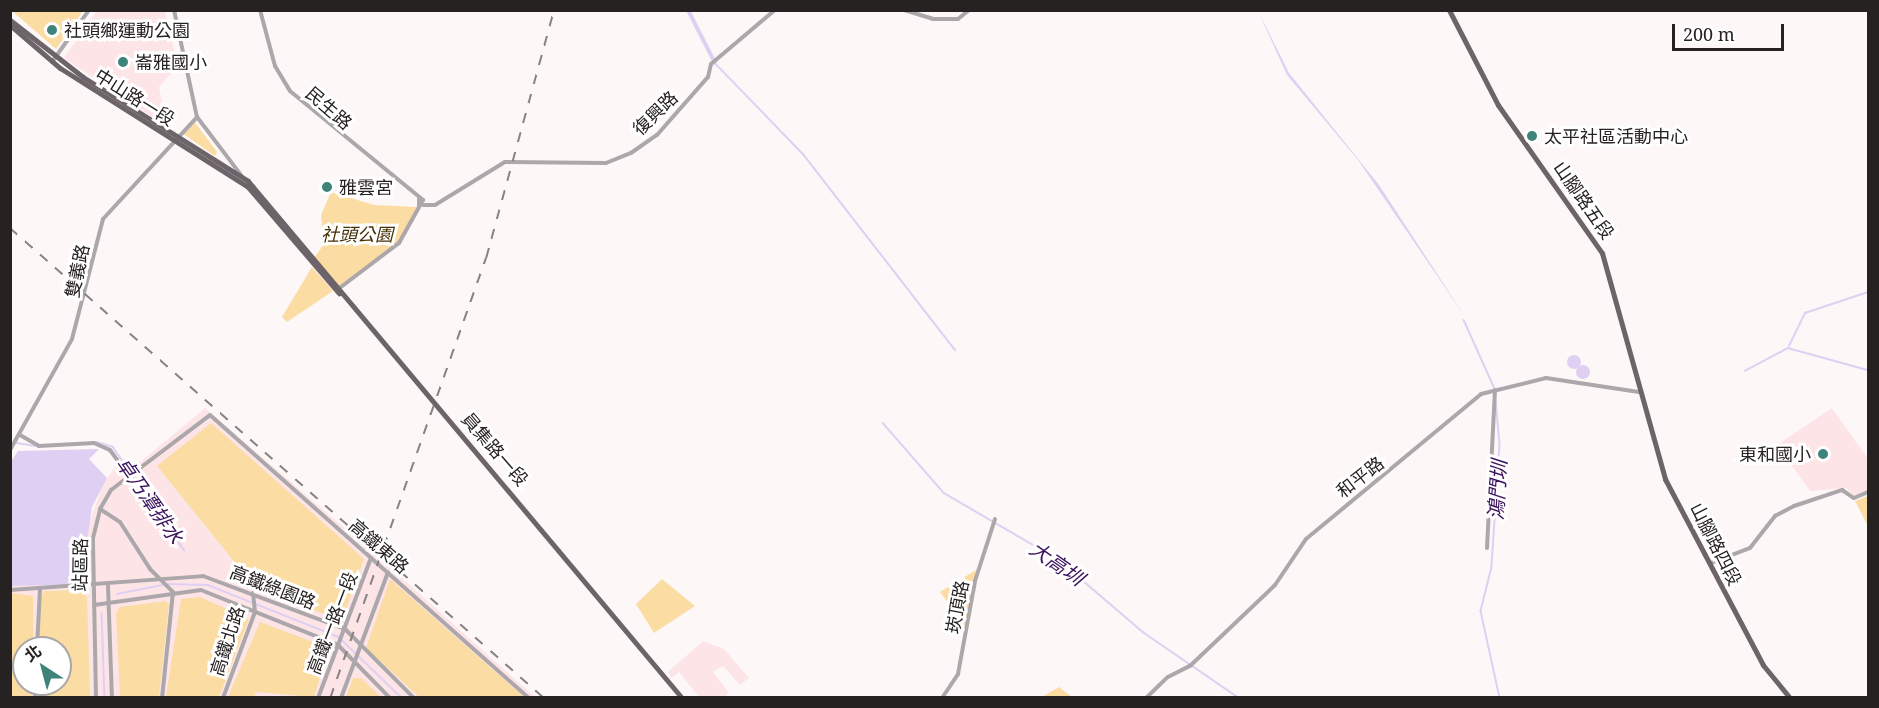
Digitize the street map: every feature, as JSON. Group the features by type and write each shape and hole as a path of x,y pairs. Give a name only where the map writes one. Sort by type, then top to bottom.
{"main road":[{"name":"山腳路五段","path":"1449,10 1498,105 1602,253 1639,392"},
{"name":"中山路一段","path":"10,20 54,60"},
{"name":"中山路一段","path":"10,26 54,60 248,184"},
{"name":"員集路一段","path":"248,184 619,617 682,698"},
{"name":"山腳路四段","path":"1639,392 1665,479 1763,665 1790,698"}],"street":[{"path":"54,60 89,10"},
{"name":"員集路一段","path":"174,10 197,117 248,184"},
{"name":"民生路","path":"260,10 275,66 290,91 419,199 421,206"},
{"name":"復興路","path":"421,206 435,205 505,162 606,163 631,153 657,135 708,78 711,64 775,10"},
{"path":"904,10 933,20 958,19 969,10"},
{"name":"雙義路","path":"13,446 75,331 103,219 197,117"},
{"path":"337,289 399,243 421,206"},
{"name":"和平路","path":"1146,698 1168,676 1191,665 1275,585 1306,539 1471,400 1496,390 1546,378 1639,392"},
{"path":"1487,548 1496,390"},
{"name":"站區路","path":"96,698 93,538 100,509 111,490 210,414"},
{"name":"高鐵東路","path":"210,414 529,698"},
{"path":"20,435 39,446 94,443 110,450 131,475"},
{"path":"10,439 13,446"},
{"path":"1711,563 1750,548 1775,516 1814,497 1842,490 1854,498 1869,492"},
{"path":"100,509 120,522 158,578 173,592 162,698"},
{"name":"崁頂路","path":"942,698 958,674 975,580 995,519"},
{"name":"高鐵一路一段","path":"318,698 371,558"},
{"path":"341,698 388,572"},
{"name":"高鐵綠園路","path":"10,590 108,586 193,574 253,593 345,629 414,698"},
{"name":"站區路","path":"108,586 112,698"},
{"path":"38,636 40,590"},
{"name":"高鐵綠園路","path":"94,605 173,592 201,590 338,645 390,698"},
{"name":"高鐵北路","path":"223,698 255,612 253,593"},
{"path":"403,698 408,692"}],"shaded area":[{"name":"崙雅國小","path":"97,10 165,11 178,66 159,87 164,112 155,119 64,58"},
{"path":"1258,11 1289,73 1379,185 1466,318 1358,160 1287,75"},
{"path":"1574,355 1579,357 1581,362 1579,367 1574,369 1569,367 1567,362 1569,357"},
{"path":"1580,365 1586,365 1590,372 1586,379 1580,379 1576,375 1576,369"},
{"path":"205,408 385,563 535,697 11,697 10,582 87,578 86,530 103,485 121,458 131,470"},
{"name":"東和國小","path":"1832,408 1868,459 1868,491 1855,497 1846,488 1810,491 1777,445"},
{"path":"99,449 89,459 107,478 92,507 86,548 89,584 11,586 10,463 18,451"},
{"path":"703,641 724,649 749,678 740,685 723,666 713,672 729,693 724,697 699,697 679,672 672,678 668,672"}],"green space":[{"name":"社頭鄉運動公園","path":"12,11 83,11 56,49"},
{"path":"194,121 217,152 215,156 182,133"},
{"name":"社頭公園","path":"331,192 374,205 417,207 399,243 339,288 314,258 324,244 321,215"},
{"path":"312,267 333,291 287,322 282,317"},
{"path":"211,423 364,559 342,620 258,591 157,466"},
{"path":"1868,496 1868,526 1855,501"},
{"path":"976,570 972,602 965,626 940,592"},
{"path":"390,579 524,697 419,697 366,648"},
{"path":"662,579 695,606 654,633 636,604"},
{"path":"81,590 87,598 90,697 38,698 38,696 72,696 72,636 39,636 41,596 45,591"},
{"path":"11,593 33,596 33,636 12,636 12,696 32,697 11,697"},
{"path":"200,597 249,619 219,697 166,697 181,599"},
{"path":"165,601 169,604 159,697 120,697 116,613 120,607"},
{"path":"260,622 329,648 314,697 256,692 254,697 228,697"},
{"path":"353,678 361,678 381,697 346,697"},
{"path":"1059,687 1072,697 1042,697"}],"waterway":[{"path":"688,10 715,63"},
{"path":"715,63 804,155 955,350"},
{"path":"1789,346 1805,313 1868,292"},
{"name":"鴻門圳","path":"1464,320 1495,389"},
{"path":"1745,371 1788,348 1868,370"},
{"name":"鴻門圳","path":"1496,400 1500,445 1492,567 1481,611 1500,698"},
{"name":"大高圳","path":"883,423 944,493 1059,560 1143,632 1239,698"},
{"name":"卓乃潭排水","path":"97,442 113,447 185,551"},
{"name":"卓乃潭排水","path":"17,443 35,446"},
{"path":"168,584 208,585 339,637"},
{"path":"117,594 163,585"},
{"name":"卓乃潭排水","path":"102,613 105,698"},
{"path":"342,640 402,698"}],"railway":[{"path":"330,698 486,258 554,10"},
{"path":"10,228 544,698"}],"place":[{"name":"社頭鄉運動公園","path":"52,30"},
{"name":"崙雅國小","path":"123,62"},
{"name":"太平社區活動中心","path":"1532,136"},
{"name":"雅雲宮","path":"327,187"},
{"name":"東和國小","path":"1823,454"}]}
